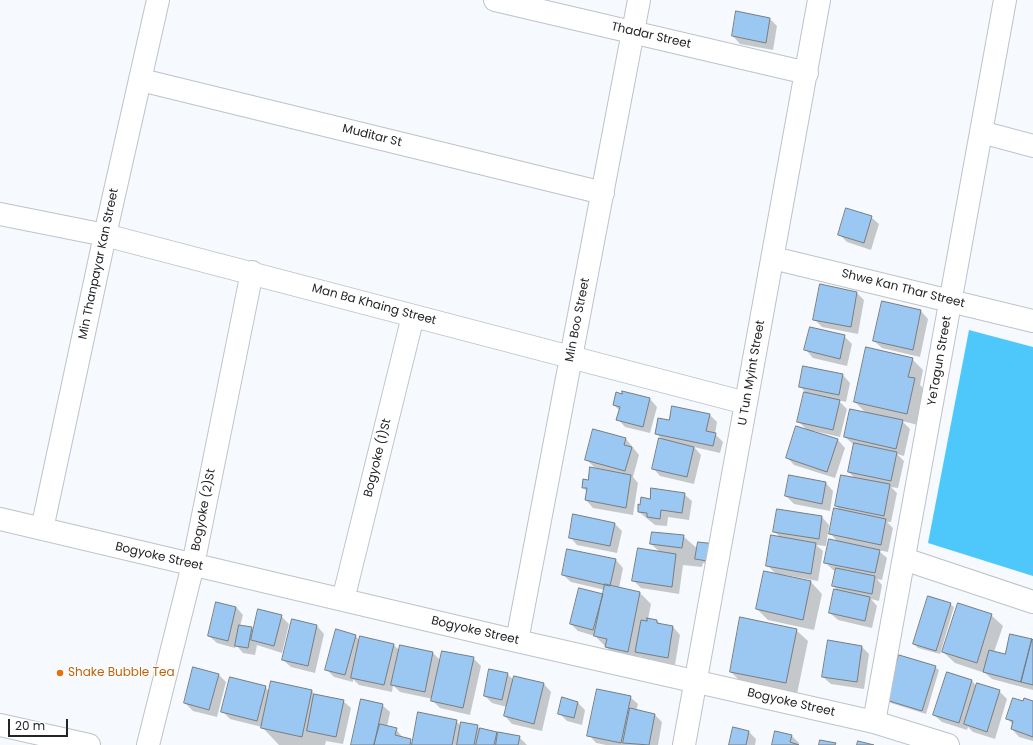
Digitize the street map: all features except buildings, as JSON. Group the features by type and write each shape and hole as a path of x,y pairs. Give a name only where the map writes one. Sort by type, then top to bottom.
{"street":[{"name":"Min Thanpayar Kan Street","path":"42,529 105,235 158,0"},
{"name":"Thadar Street","path":"495,0 807,73"},
{"name":"Min Boo Street","path":"518,641 639,0"},
{"name":"U Tun Myint Street","path":"684,745 807,73 819,0"},
{"name":"YeTagun Street","path":"874,722 1005,0"},
{"name":"Muditar St","path":"141,80 603,193"},
{"path":"982,132 1033,146"},
{"name":"Man Ba Khaing Street","path":"0,214 105,235 252,272 746,404"},
{"name":"Shwe Kan Thar Street","path":"773,258 1033,320"},
{"name":"Bogyoke (2)St","path":"148,745 193,565 252,272"},
{"name":"Bogyoke (1)St","path":"343,600 413,316"},
{"name":"Bogyoke Street","path":"0,519 518,641 696,680 874,722 948,745"},
{"path":"904,559 1033,602"},
{"path":"0,725 89,745"}],"water":[{"path":"969,330 1033,347 1033,576 928,543"}],"place":[{"name":"Shake Bubble Tea","path":"60,673"}]}
